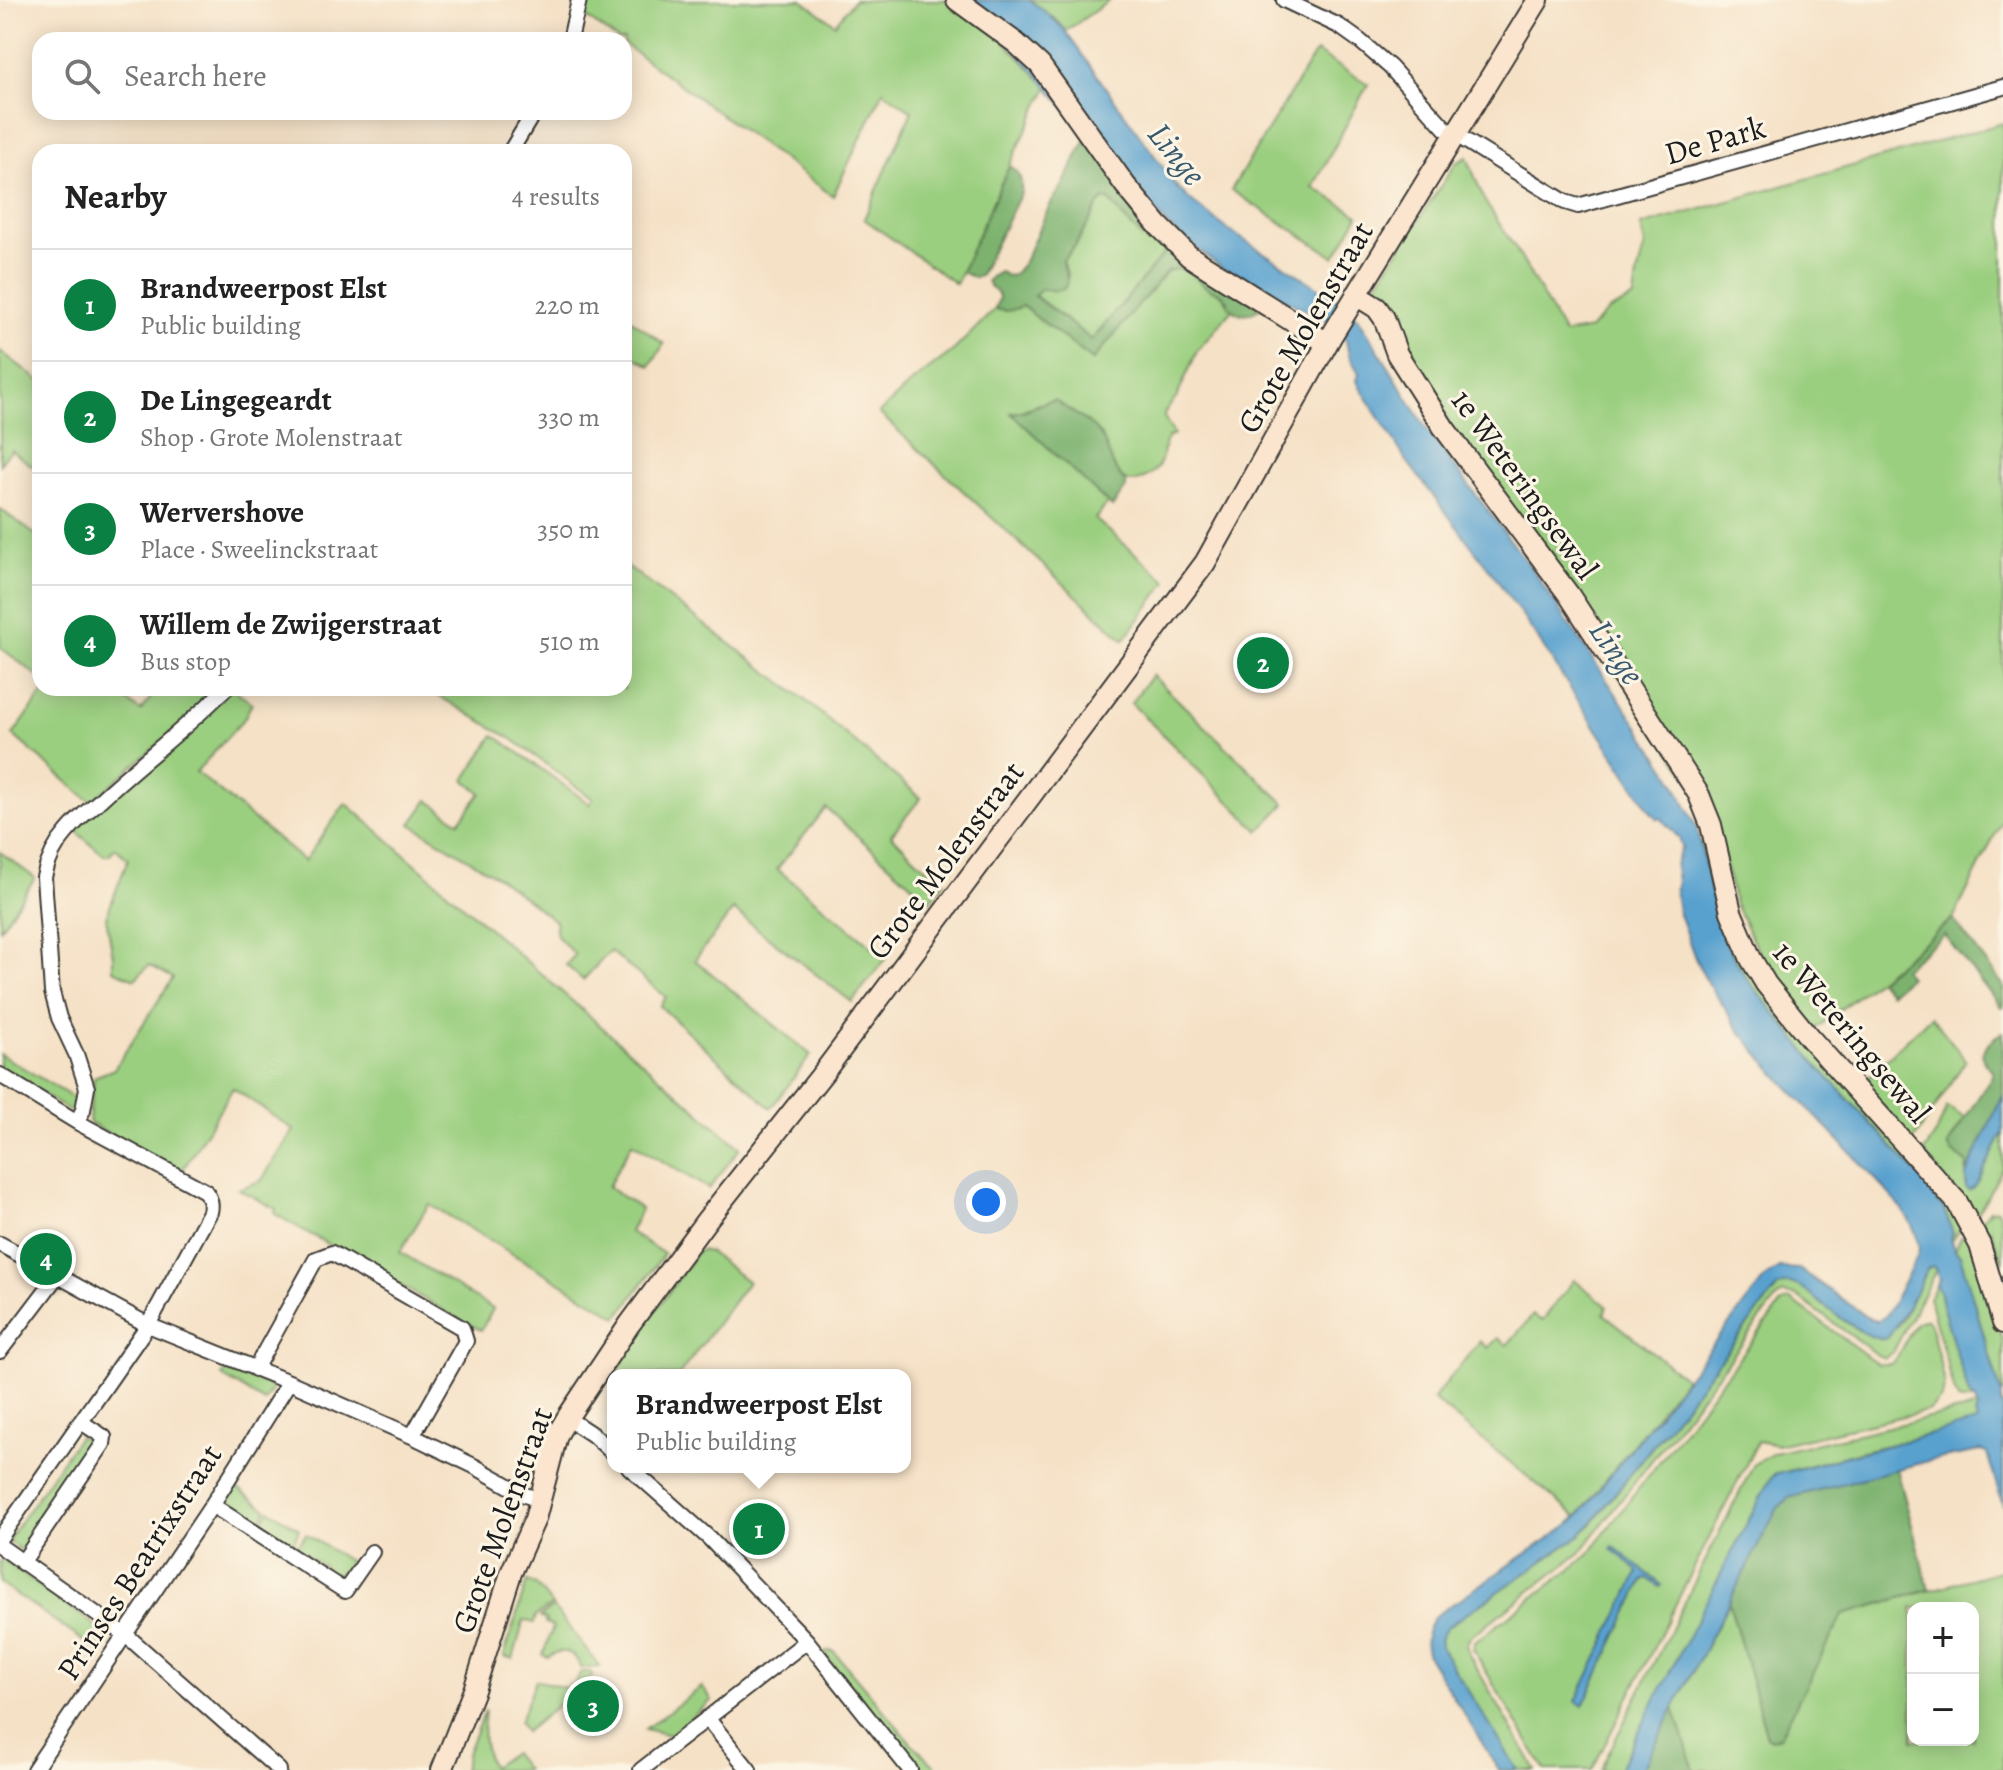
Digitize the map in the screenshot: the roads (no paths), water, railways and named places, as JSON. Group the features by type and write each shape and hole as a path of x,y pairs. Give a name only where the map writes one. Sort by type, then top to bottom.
{"street":[{"path":"572,32 579,0"},
{"path":"957,0 1016,43 1040,65 1125,185 1189,256 1330,339"},
{"name":"De Park","path":"1284,0 1339,26 1360,41 1390,67 1445,128 1565,202 1578,206 2003,87"},
{"name":"Grote Molenstraat","path":"442,1770 474,1690 511,1573 535,1519 557,1435 567,1418 629,1325 706,1221 824,1072 1205,563 1353,300 1538,0"},
{"path":"515,144 529,120"},
{"name":"1e Weteringsewal","path":"1353,300 1377,308 1384,318 1397,354 1444,428 1569,595 1694,787 1711,825 1731,912 1751,959 1766,984 1809,1037 1957,1202 1980,1245 2003,1323"},
{"path":"77,1122 87,1088 52,992 44,877 47,865 67,830 121,779 218,696"},
{"path":"0,1075 77,1122 205,1191 211,1200 210,1212 148,1325 0,1538"},
{"path":"0,1244 148,1325 412,1436 540,1500"},
{"path":"255,1369 316,1259 332,1253 462,1328 466,1341 412,1436"},
{"path":"0,1351 57,1276"},
{"name":"Prinses Beatrixstraat","path":"40,1768 289,1382"},
{"path":"567,1418 607,1448"},
{"path":"22,1563 103,1444 104,1437 81,1422"},
{"path":"636,1473 709,1538 807,1641 910,1770"},
{"path":"212,1505 345,1591 372,1552"},
{"path":"0,1546 126,1635 279,1770"},
{"path":"641,1770 807,1641"},
{"path":"707,1718 749,1770"}],"water":[{"path":"972,0 1029,0 1041,8 1063,28 1177,187 1191,201 1230,231 1336,299 1359,319 1428,431 1532,569 1672,777 1696,826 1724,935 1747,979 1817,1065 1924,1181 1943,1207 1953,1233 1951,1238 1960,1255 2001,1393 2003,1506 1987,1453 1980,1451 1932,1460 1788,1498 1777,1509 1642,1770 1619,1770 1774,1475 1977,1422 1975,1414 1978,1408 1969,1395 1936,1285 1939,1279 1936,1269 1932,1266 1927,1269 1890,1335 1880,1339 1856,1329 1799,1286 1788,1284 1777,1288 1591,1524 1578,1537 1447,1627 1440,1639 1443,1651 1518,1770 1499,1770 1429,1658 1426,1636 1435,1616 1580,1514 1767,1276 1779,1268 1799,1269 1877,1321 1886,1316 1917,1257 1916,1234 1887,1191 1783,1082 1741,1033 1705,978 1678,911 1675,865 1682,847 1679,838 1661,818 1657,819 1651,812 1534,633 1406,460 1357,381 1359,373 1349,356 1346,340 1325,319 1228,273 1169,227"},
{"path":"2003,1095 2003,1133 1976,1186 1969,1191 1966,1175"},
{"path":"1613,1546 1662,1585 1660,1587 1647,1578 1643,1580 1583,1706 1576,1701 1638,1573 1612,1549"}],"place":[{"name":"De Lingegeardt","path":"1263,663"},
{"name":"Willem de Zwijgerstraat","path":"46,1259"},
{"name":"Brandweerpost Elst","path":"759,1529"},
{"name":"Wervershove","path":"593,1706"}],"water label":[{"name":"Linge","path":"1177,154"},
{"name":"Linge","path":"1617,652"}]}
